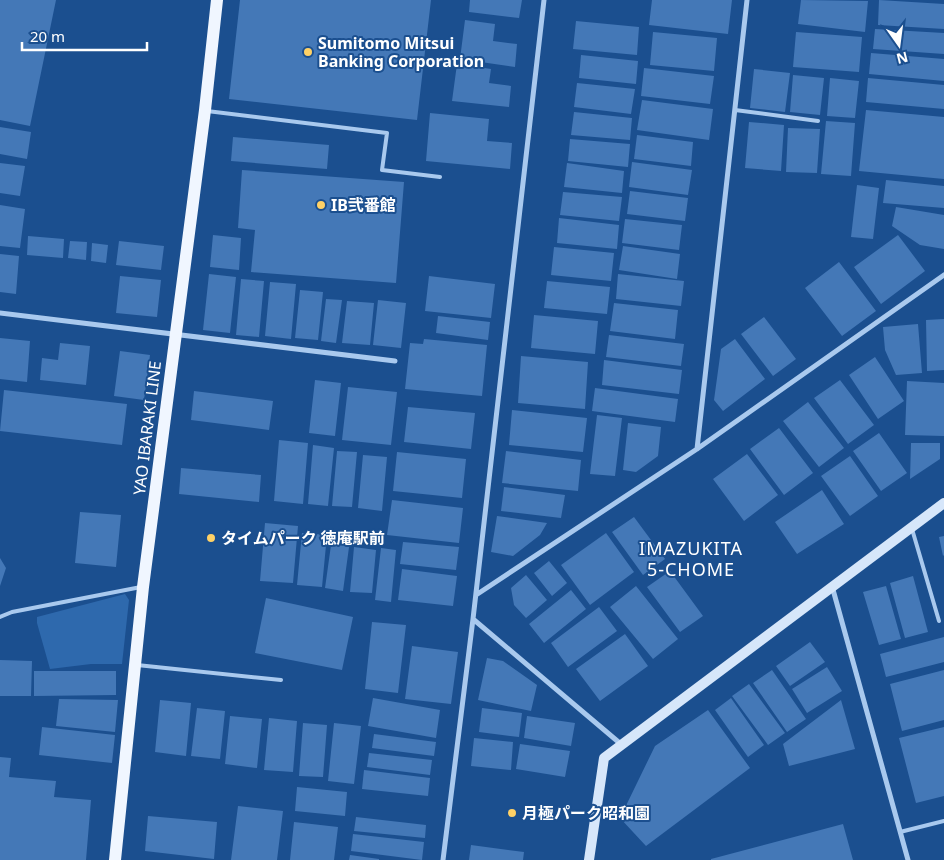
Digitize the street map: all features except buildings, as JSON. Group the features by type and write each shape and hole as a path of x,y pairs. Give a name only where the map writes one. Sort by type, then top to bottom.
{"main road":[{"name":"YAO IBARAKI LINE","path":"115,860 143,587 205,110 217,0"}],"street":[{"path":"443,860 476,595 544,0"},
{"path":"697,449 747,0"},
{"path":"476,595 697,449 944,275"},
{"path":"0,313 395,361"},
{"path":"589,860 604,758 944,503"},
{"path":"832,586 908,860"},
{"path":"472,619 622,745"}],"lane":[{"path":"205,110 387,133 382,170 440,177"},
{"path":"735,110 818,121"},
{"path":"911,528 939,621"},
{"path":"0,617 12,612 143,587"},
{"path":"136,665 281,680"},
{"path":"900,832 944,821"}],"shaded area":[{"path":"125,594 129,600 122,664 91,664 50,669 37,617"}],"place":[{"name":"Sumitomo Mitsui Banking Corporation","path":"308,52"},
{"name":"IB弐番館","path":"321,205"},
{"name":"タイムパーク 徳庵駅前","path":"211,538"},
{"name":"月極パーク昭和園","path":"512,813"}],"district":[{"name":"IMAZUKITA 5-CHOME","path":"691,559"}]}
